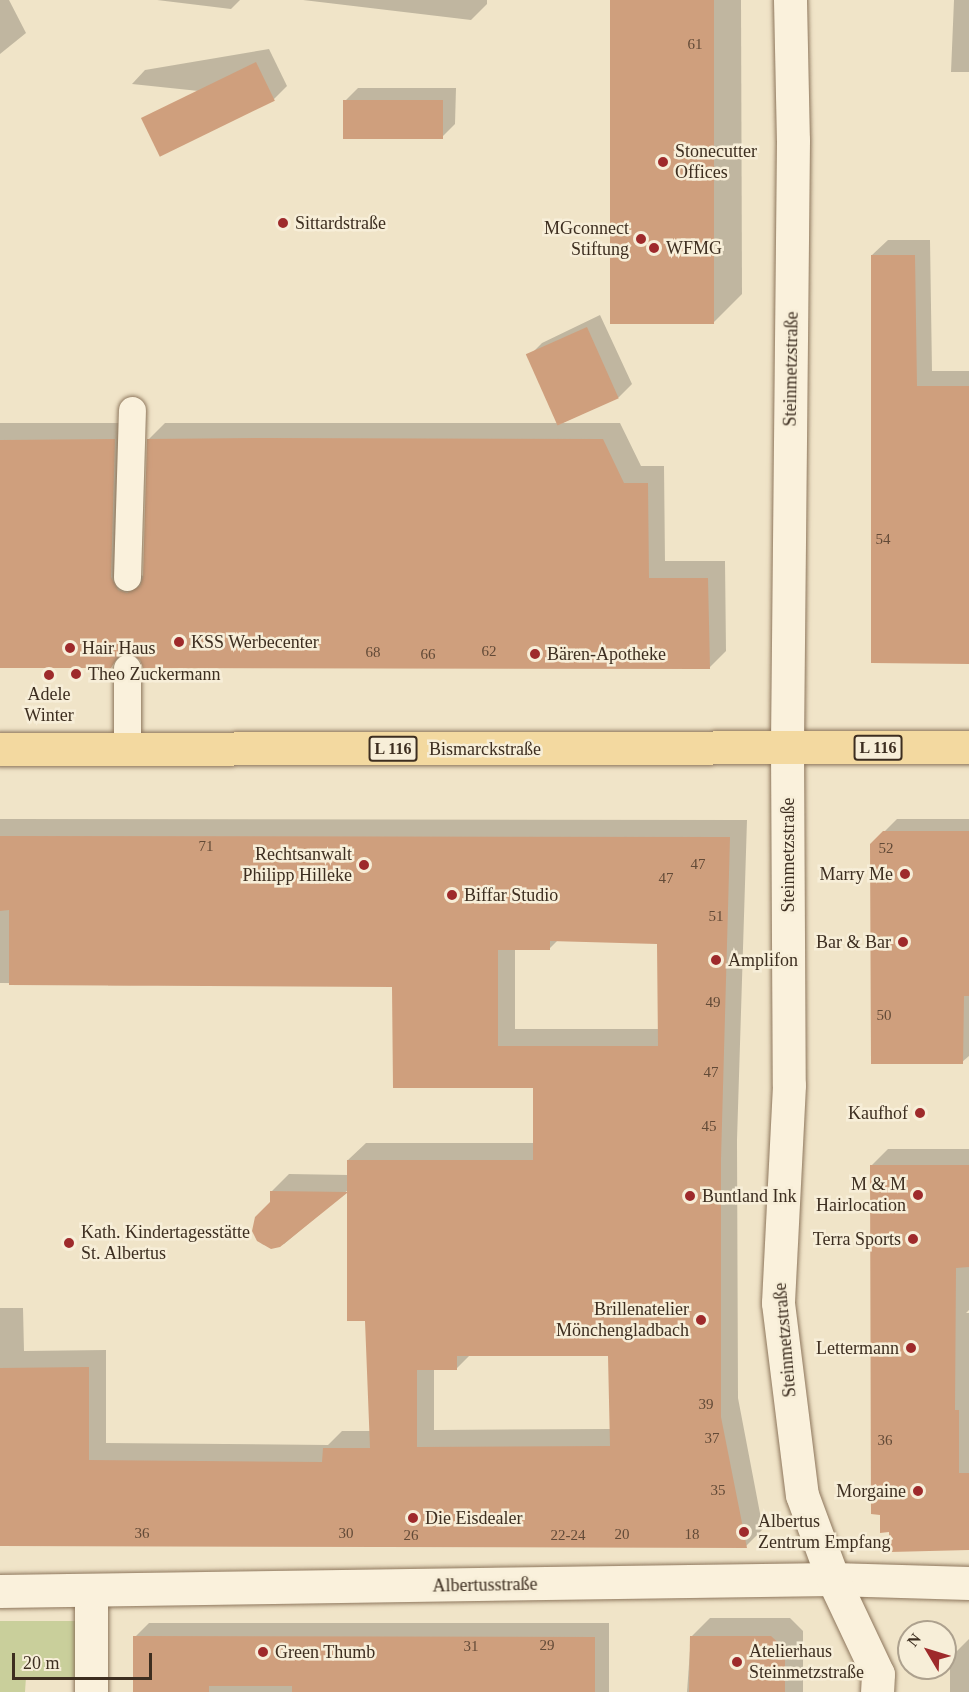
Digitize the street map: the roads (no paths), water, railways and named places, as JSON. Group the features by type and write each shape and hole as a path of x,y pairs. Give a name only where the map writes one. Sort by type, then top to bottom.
{"main road":[{"name":"Steinmetzstraße","path":"790,0 793,140 787,748 789,1085 778,1303 802,1495 833,1580 878,1674 878,1692"},
{"name":"Bismarckstraße","path":"0,749 969,747"},
{"name":"Albertusstraße","path":"0,1592 833,1580 969,1584"},
{"path":"91,1590 92,1692"}],"lane":[{"path":"127,577 132,410"},
{"path":"127,668 127,749"}],"place":[{"name":"Stonecutter Offices","path":"663,162"},
{"name":"Sittardstraße","path":"283,223"},
{"name":"MGconnect Stiftung","path":"641,239"},
{"name":"WFMG","path":"654,248"},
{"name":"KSS Werbecenter","path":"179,642"},
{"name":"Hair Haus","path":"70,648"},
{"name":"Bären-Apotheke","path":"535,654"},
{"name":"Theo Zuckermann","path":"76,674"},
{"name":"Adele Winter","path":"49,675"},
{"name":"Rechtsanwalt Philipp Hilleke","path":"364,865"},
{"name":"Marry Me","path":"905,874"},
{"name":"Biffar Studio","path":"452,895"},
{"name":"Bar & Bar","path":"903,942"},
{"name":"Amplifon","path":"716,960"},
{"name":"Kaufhof","path":"920,1113"},
{"name":"M & M Hairlocation","path":"918,1195"},
{"name":"Buntland Ink","path":"690,1196"},
{"name":"Terra Sports","path":"913,1239"},
{"name":"Kath. Kindertagesstätte St. Albertus","path":"69,1243"},
{"name":"Brillenatelier Mönchengladbach","path":"701,1320"},
{"name":"Lettermann","path":"911,1348"},
{"name":"Morgaine","path":"918,1491"},
{"name":"Die Eisdealer","path":"413,1518"},
{"name":"Albertus Zentrum Empfang","path":"744,1532"},
{"name":"Green Thumb","path":"263,1652"},
{"name":"Atelierhaus Steinmetzstraße","path":"737,1662"}]}
